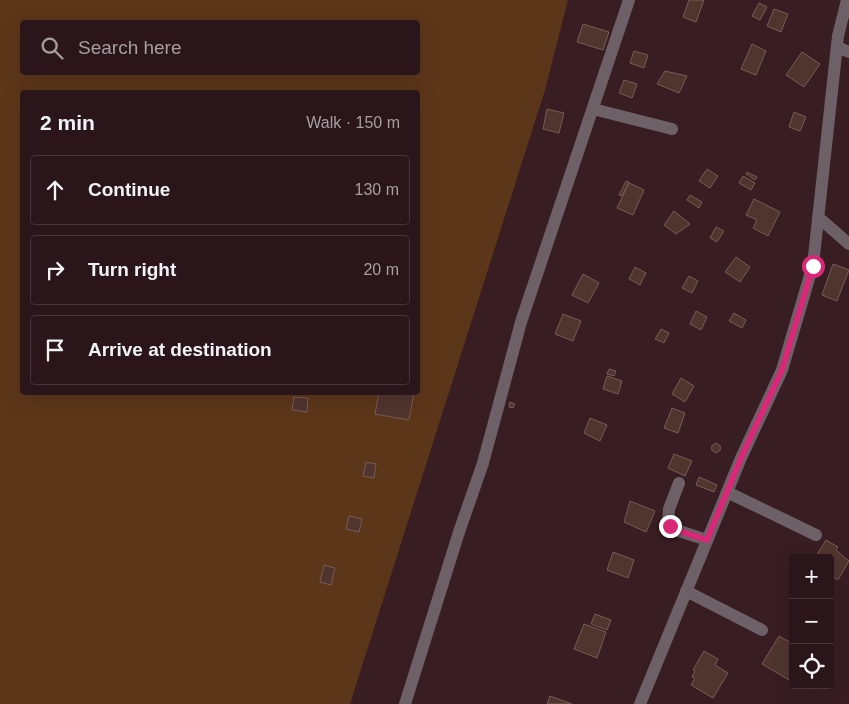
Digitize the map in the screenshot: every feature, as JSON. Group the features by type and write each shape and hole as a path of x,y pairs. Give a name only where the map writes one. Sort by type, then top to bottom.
{"street":[{"path":"405,704 459,532 483,463 521,322 629,0"},
{"path":"640,704 727,492 782,370 813,266 837,47 847,0"},
{"path":"837,47 849,52"},
{"path":"593,109 672,129"},
{"path":"818,217 849,244"},
{"path":"679,483 668,509 668,523 673,529 707,540"},
{"path":"727,492 816,534"},
{"path":"686,591 762,630"}],"shaded area":[{"path":"0,0 568,0 545,90 350,704 0,704"}],"building":[{"path":"689,0 704,0 696,22 683,17"},
{"path":"759,3 767,7 760,20 752,16"},
{"path":"774,9 788,14 781,32 767,26"},
{"path":"583,24 609,32 603,50 577,42"},
{"path":"752,44 766,51 756,75 741,69"},
{"path":"634,51 648,55 644,68 630,63"},
{"path":"802,52 820,64 804,87 786,75"},
{"path":"665,71 687,76 679,93 657,84"},
{"path":"624,80 637,84 632,98 619,93"},
{"path":"547,109 564,113 559,133 543,129"},
{"path":"794,112 806,117 800,131 789,127"},
{"path":"707,169 718,176 710,188 699,181"},
{"path":"747,172 757,177 755,180 746,174"},
{"path":"743,176 755,183 751,190 739,183"},
{"path":"626,181 629,182 622,196 619,195"},
{"path":"629,183 644,190 633,215 617,208"},
{"path":"690,195 702,202 699,208 687,200"},
{"path":"754,199 780,212 768,236 753,228 757,220 746,215"},
{"path":"674,211 690,224 676,234 664,225"},
{"path":"716,227 724,231 717,242 710,238"},
{"path":"736,257 750,267 740,282 725,272"},
{"path":"833,264 849,270 837,301 822,295"},
{"path":"635,267 646,273 640,285 629,279"},
{"path":"583,274 599,283 588,303 572,295"},
{"path":"689,276 698,281 692,293 682,288"},
{"path":"696,311 707,317 701,330 690,324"},
{"path":"734,313 746,320 742,328 729,321"},
{"path":"563,314 581,321 573,341 555,334"},
{"path":"661,329 669,333 664,343 655,339"},
{"path":"609,369 616,371 614,376 607,374"},
{"path":"607,376 622,381 618,394 603,389"},
{"path":"681,378 694,386 685,402 672,394"},
{"path":"378,395 413,395 409,420 375,414"},
{"path":"294,397 308,398 307,412 292,410"},
{"path":"510,402 515,404 513,408 509,407"},
{"path":"672,408 685,413 678,433 664,428"},
{"path":"590,418 607,425 600,441 584,433"},
{"path":"716,444 720,448 716,452 712,448"},
{"path":"674,454 692,461 685,476 668,468"},
{"path":"366,462 376,464 374,478 363,476"},
{"path":"699,477 717,485 714,492 696,485"},
{"path":"630,501 655,511 646,532 624,522"},
{"path":"349,516 362,519 359,532 346,529"},
{"path":"826,540 838,547 836,550 849,561 838,580 834,578 834,554 817,554"},
{"path":"613,552 634,560 628,578 607,570"},
{"path":"324,565 335,568 331,585 320,582"},
{"path":"595,614 611,620 607,630 591,624"},
{"path":"584,624 606,632 597,658 574,649"},
{"path":"779,636 789,642 789,680 762,664"},
{"path":"704,651 718,659 715,665 728,673 713,698 691,685 695,678 692,677 695,671 693,670"},
{"path":"550,696 572,704 547,704"}],"route":[{"path":"670,526 673,529 707,540 741,458 782,370 813,266"}]}
